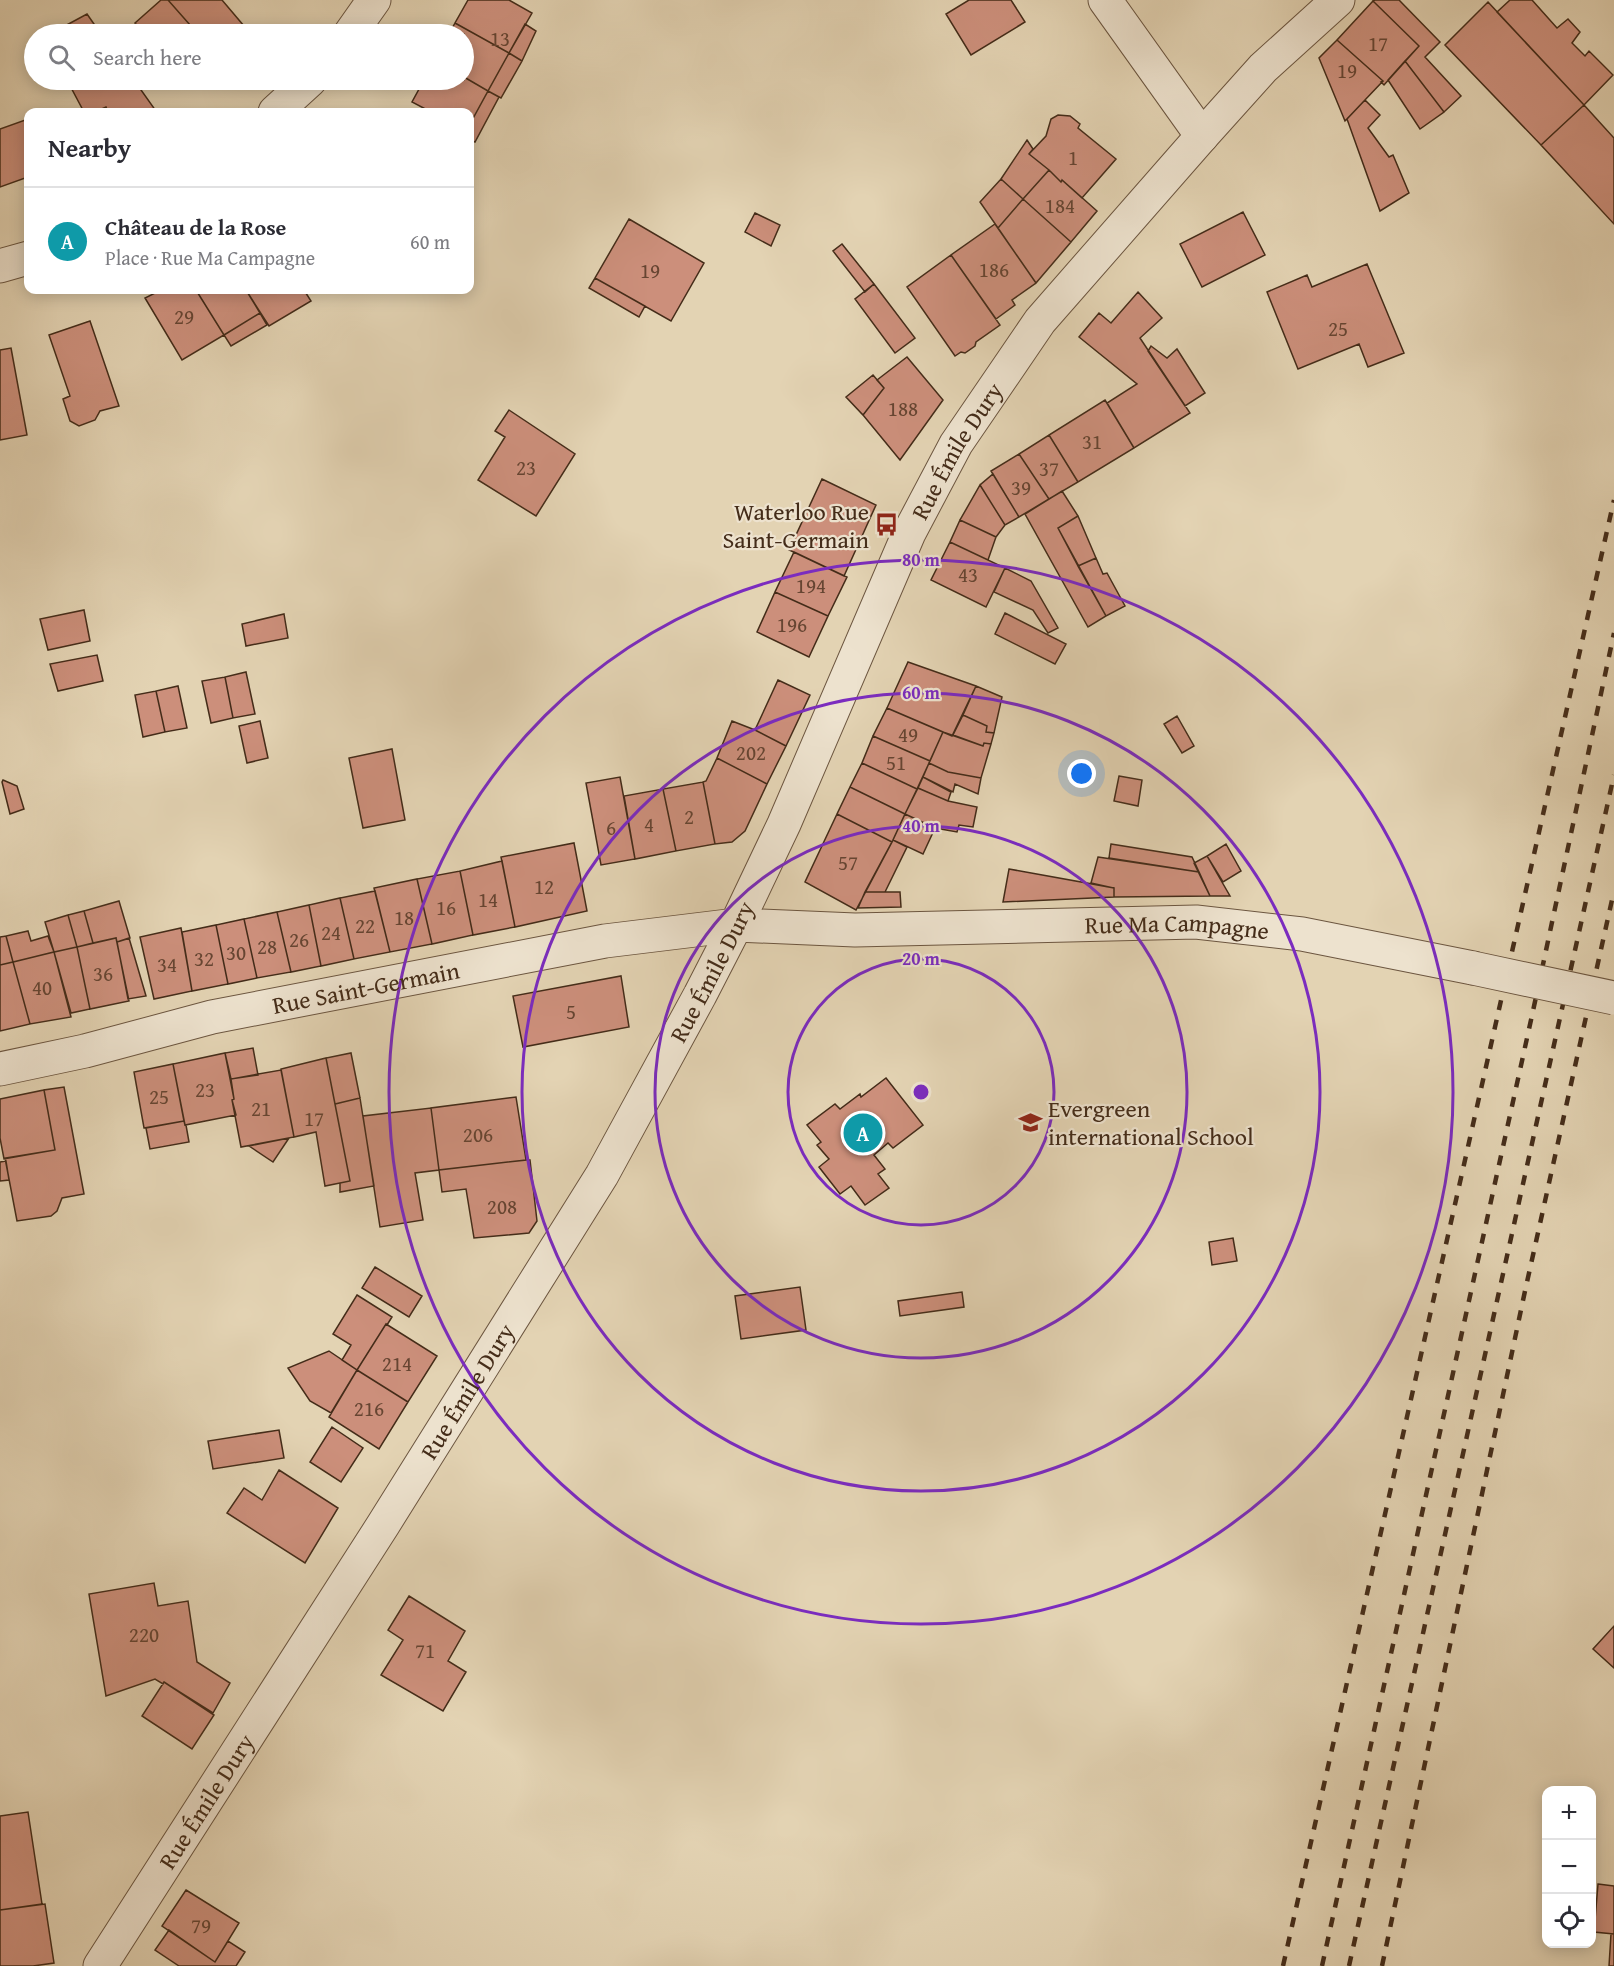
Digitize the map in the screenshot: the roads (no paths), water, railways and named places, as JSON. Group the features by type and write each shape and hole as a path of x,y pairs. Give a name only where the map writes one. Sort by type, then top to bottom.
{"street":[{"path":"357,24 374,0"},
{"path":"1105,0 1202,136"},
{"name":"Rue Émile Dury","path":"100,1966 383,1525 602,1174 736,925 784,824 909,533 956,444 1040,321 1263,68 1338,0"},
{"path":"279,108 299,90"},
{"path":"0,266 24,259"},
{"name":"Rue Ma Campagne","path":"736,925 855,930 1196,922 1302,934 1614,998"},
{"name":"Rue Saint-Germain","path":"0,1069 85,1051 212,1017 605,941 736,925"}],"railway":[{"path":"1283,1966 1614,500"},
{"path":"1322,1966 1614,633"},
{"path":"1349,1966 1614,775"},
{"path":"1382,1966 1525,1291 1614,891"}],"place":[{"name":"Waterloo Rue Saint-Germain","path":"887,525"},
{"name":"Evergreen international School","path":"1030,1122"},
{"name":"Château de la Rose","path":"863,1133"}]}
